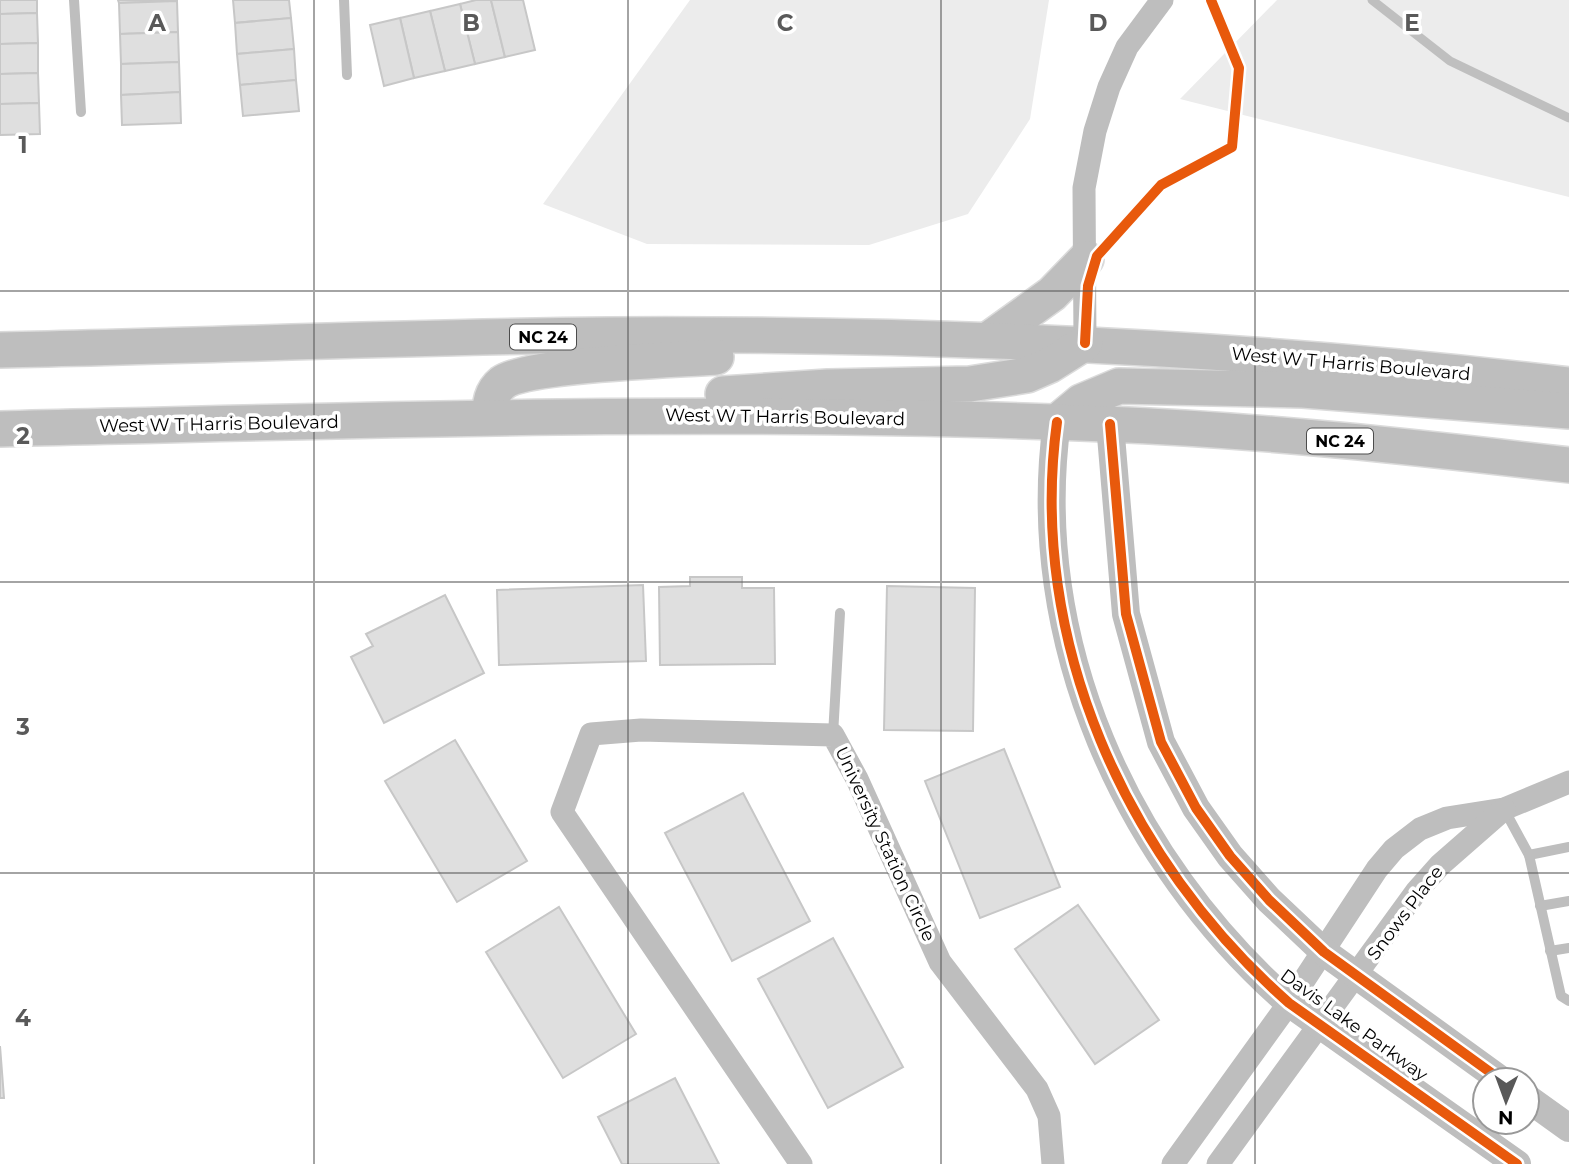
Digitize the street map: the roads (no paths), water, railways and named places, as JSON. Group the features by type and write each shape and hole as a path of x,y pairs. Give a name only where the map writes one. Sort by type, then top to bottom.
{"main road":[{"path":"988,340 1052,294 1086,259"},
{"name":"West W T Harris Boulevard","path":"0,350 608,335 988,340 1085,343 1430,369 1569,385"},
{"path":"491,417 489,403 502,383 539,372 773,353 847,337"},
{"path":"687,415 721,394 828,387 970,384 1027,375 1050,365 1085,343"},
{"path":"0,362 47,349"},
{"path":"1057,422 1081,402 1119,386 1303,390 1488,402 1569,411"},
{"name":"West W T Harris Boulevard","path":"0,429 687,415 1057,422 1374,444 1569,465"},
{"path":"1374,444 1437,429 1569,444"}],"street":[{"path":"1085,343 1084,188 1095,131 1109,87 1128,47 1162,0"},
{"name":"Davis Lake Parkway","path":"1057,422 1052,459 1051,531 1058,597 1074,670 1097,734 1137,816 1171,873 1213,928 1258,976 1289,1003 1517,1164"},
{"path":"1110,424 1126,614 1161,742 1196,808 1230,856 1269,900 1324,952 1482,1066"},
{"name":"University Station Circle","path":"801,1164 562,812 591,734 641,730 833,735 940,962 1037,1089 1049,1116 1054,1164"},
{"path":"1173,1164 1289,1003 1377,869 1394,849 1420,829 1447,818 1504,809 1569,782"},
{"name":"Snows Place","path":"1218,1164 1416,892 1440,865 1504,809"},
{"path":"1541,1108 1569,1128"}],"lane":[{"path":"74,0 81,112"},
{"path":"344,0 347,75"},
{"path":"833,735 840,613"},
{"path":"1504,809 1529,855 1550,951 1566,997"},
{"path":"1529,855 1569,847"},
{"path":"1540,906 1569,901"},
{"path":"1550,951 1569,948"}],"waterway":[{"path":"1372,0 1450,61 1569,118"}]}
